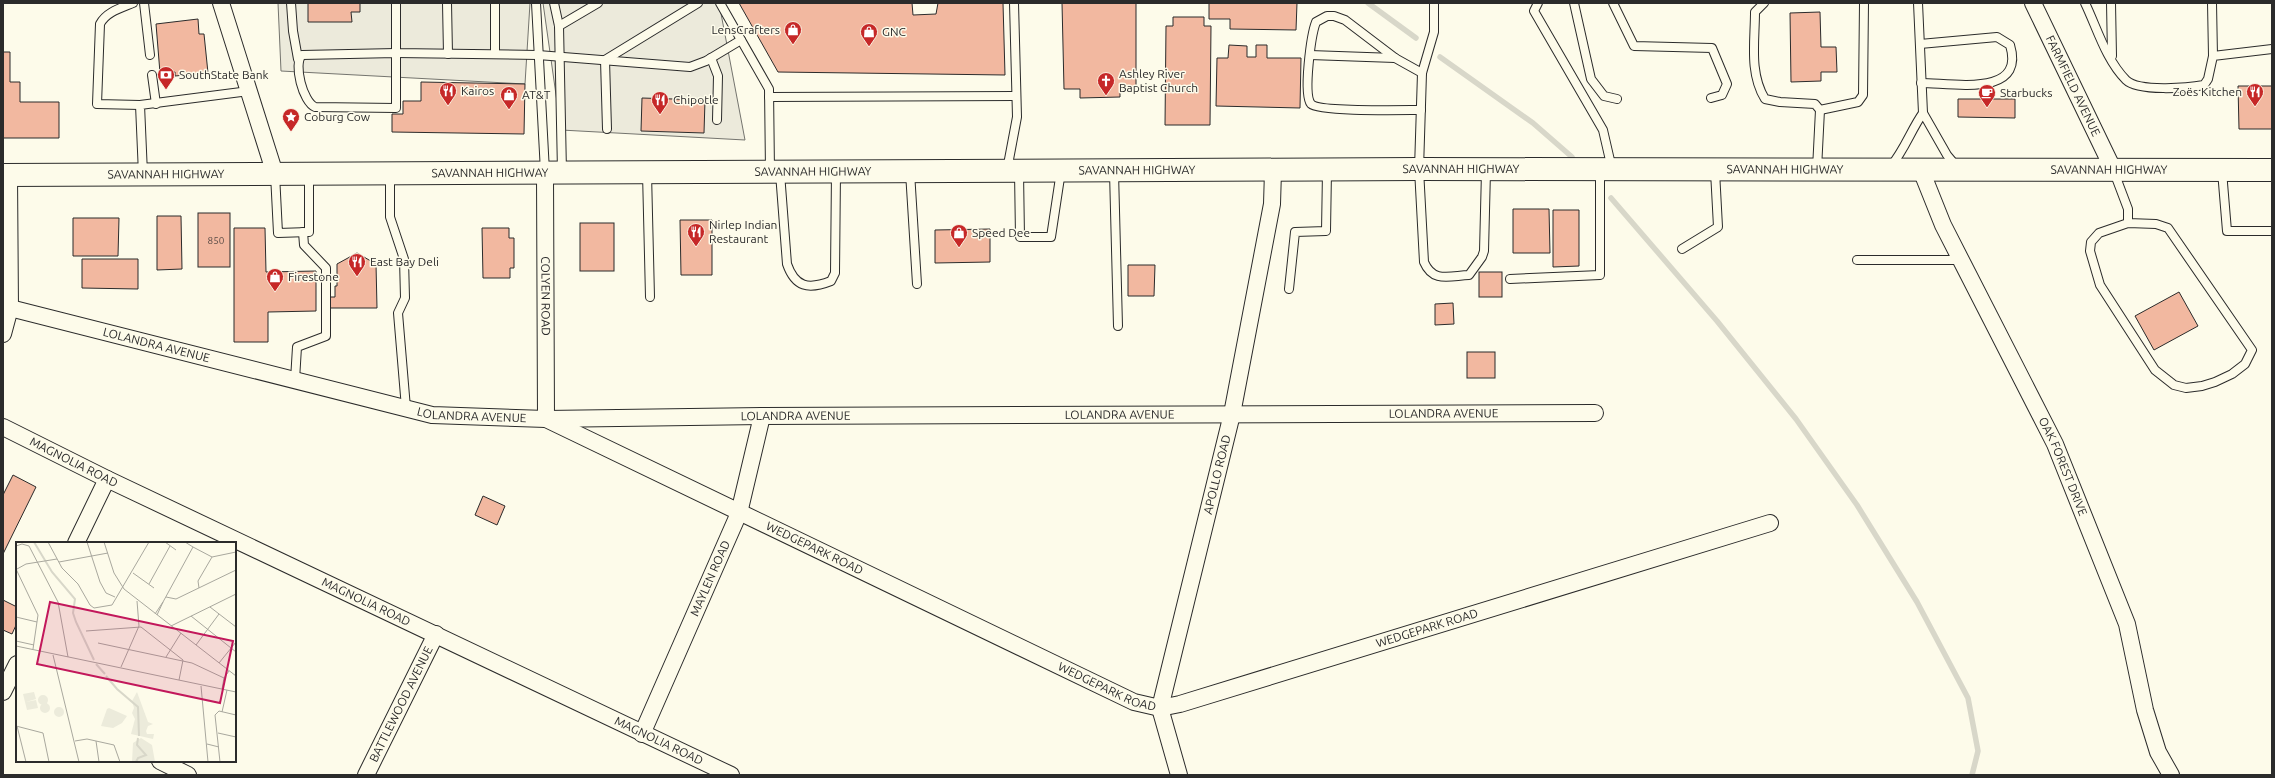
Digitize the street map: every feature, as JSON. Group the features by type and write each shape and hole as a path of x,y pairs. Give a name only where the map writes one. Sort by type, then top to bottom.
{"highway":[{"name":"SAVANNAH HIGHWAY","path":"6,175 143,176 275,174 1273,171 1419,169 2272,170"}],"street":[{"path":"221,3 275,174"},
{"name":"FARMFIELD AVENUE","path":"2033,3 2113,169"},
{"name":"OAK FOREST DRIVE","path":"1921,170 1943,225 2055,444 2127,624 2145,710 2158,752 2171,775"},
{"name":"APOLLO ROAD","path":"1179,775 1160,708 1232,414 1272,204 1273,171"},
{"name":"COLYEN ROAD","path":"546,419 554,173"},
{"path":"3,334 7,311 6,175"},
{"name":"LOLANDRA AVENUE","path":"7,311 295,380 432,415 546,419 762,416 1595,413"},
{"name":"MAYLEN ROAD","path":"642,734 739,513 762,416"},
{"name":"WEDGEPARK ROAD","path":"546,419 1134,702 1160,708 1180,704 1770,523"},
{"name":"MAGNOLIA ROAD","path":"3,427 107,479 731,775"},
{"path":"76,542 107,479"},
{"name":"BATTLEWOOD AVENUE","path":"366,775 436,634"},
{"path":"8,687 16,667"},
{"path":"162,762 188,775"}],"lane":[{"path":"133,3 117,9 103,18 100,24 97,104 156,104 249,91"},
{"path":"144,3 150,55"},
{"path":"291,3 293,31 298,59 297,65 305,96 310,105 315,107 396,108 396,3"},
{"path":"447,3 448,54"},
{"path":"494,3 495,54"},
{"path":"536,3 538,55 554,173"},
{"path":"554,3 559,26 560,56 554,173"},
{"path":"559,26 598,3"},
{"path":"605,60 698,3"},
{"path":"720,3 769,89 775,172 787,264 792,277 801,285 813,286 831,281 835,273 836,172"},
{"path":"1014,3 1017,117 1013,171 1020,237 1051,236 1060,171"},
{"path":"1434,3 1434,32 1422,73 1419,169 1424,262 1428,271 1436,277 1469,275 1482,257 1484,251 1486,169"},
{"path":"1510,279 1600,275 1606,170 1603,130 1534,11 1538,3"},
{"path":"1574,3 1591,79 1604,96 1617,99"},
{"path":"1613,3 1634,46 1712,48 1727,84 1722,95 1711,98"},
{"path":"1764,3 1755,12 1754,69 1758,88 1765,99 1780,102 1815,104 1820,110 1817,170"},
{"path":"1820,110 1858,102 1863,96 1864,3"},
{"path":"1918,3 1923,113 1947,154 1960,170"},
{"path":"2085,3 2112,60 2126,81 2138,86 2187,88 2204,85 2208,79 2213,56 2212,3"},
{"path":"2111,3 2112,60"},
{"path":"1421,110 1318,108 1312,105 1308,99 1308,92 1312,32 1316,22 1327,16 1334,16 1345,20 1395,58 1422,73"},
{"path":"1920,44 1997,37 2010,45 2013,55 2012,65 2008,74 2002,80 1990,84 1921,83"},
{"path":"298,59 302,55 396,53 495,54 560,56 690,67 711,58 741,40"},
{"path":"2213,56 2272,49"},
{"path":"1310,55 1395,58"},
{"path":"711,58 718,76 717,120"},
{"path":"605,60 607,129"},
{"path":"152,75 156,104"},
{"path":"769,98 1016,96"},
{"path":"140,105 143,176"},
{"path":"1888,170 1904,150 1916,123 1923,113"},
{"path":"2113,169 2128,209 2128,222"},
{"path":"1290,289 1295,232 1326,231 1327,170"},
{"path":"1682,249 1718,227 1714,170"},
{"path":"2222,170 2227,231 2272,231"},
{"path":"910,171 917,284"},
{"path":"1114,171 1118,326"},
{"path":"647,172 650,297"},
{"path":"275,174 278,233 309,232 309,175"},
{"path":"390,174 390,217 404,259 405,298 398,313 406,408"},
{"path":"2128,222 2156,224 2168,228 2252,350 2245,364 2215,382 2186,388 2174,385 2154,370 2100,286 2090,251 2091,242 2099,233 2128,222"},
{"path":"295,380 297,347 326,336 326,268 304,245 303,232"},
{"path":"1857,260 1961,260"}],"shaded area":[{"path":"278,3 530,3 525,84 281,71"},
{"path":"543,3 719,3 745,140 561,130"}],"building":[{"path":"308,3 360,3 360,12 351,12 352,22 308,22"},
{"path":"739,3 912,3 913,15 936,14 938,3 1003,3 1005,75 778,72"},
{"path":"1062,3 1136,3 1136,88 1120,89 1120,97 1080,98 1080,89 1064,89"},
{"path":"1209,3 1297,3 1296,30 1230,29 1230,19 1209,19"},
{"path":"1820,12 1821,47 1836,47 1837,72 1821,72 1821,81 1791,82 1790,13"},
{"path":"1173,17 1204,17 1204,26 1211,26 1210,125 1165,125 1166,26 1173,26"},
{"path":"198,19 199,34 204,34 208,73 175,76 175,72 160,73 156,24"},
{"path":"1229,45 1247,46 1247,57 1256,57 1256,45 1267,45 1267,58 1301,58 1300,108 1216,106 1217,58 1228,58"},
{"path":"3,52 10,52 10,82 20,82 20,102 59,102 59,138 3,138"},
{"path":"421,82 525,84 524,134 392,132 392,114 403,114 403,101 421,101"},
{"name":"Zoës Kitchen","path":"2238,86 2272,86 2272,129 2239,129"},
{"path":"642,98 705,100 704,133 641,131"},
{"name":"Starbucks","path":"1958,99 2015,99 2015,118 1958,117"},
{"path":"1513,209 1549,209 1550,253 1513,253"},
{"path":"1553,210 1579,210 1579,266 1553,267"},
{"path":"198,213 230,213 230,267 198,267"},
{"path":"157,216 181,216 182,269 157,270"},
{"path":"73,218 119,218 118,256 73,256"},
{"name":"Nirlep Indian Restaurant","path":"680,220 712,220 712,275 681,275"},
{"path":"580,223 614,223 614,271 580,271"},
{"name":"Firestone","path":"234,228 265,228 266,272 316,271 316,311 268,312 268,342 234,342"},
{"path":"482,228 509,228 509,238 514,238 514,268 510,268 510,278 483,278"},
{"path":"990,229 990,262 935,263 935,230"},
{"path":"357,253 376,264 377,308 330,308 330,297 335,297 335,286 337,286 337,264"},
{"path":"82,259 138,259 138,289 82,288"},
{"path":"1128,265 1155,265 1154,296 1128,296"},
{"path":"1479,272 1502,272 1502,297 1479,297"},
{"path":"2179,292 2198,326 2154,350 2135,316"},
{"path":"1453,303 1454,324 1435,325 1435,304"},
{"path":"1467,352 1495,352 1495,378 1467,378"},
{"path":"13,475 36,487 3,554 3,495"},
{"path":"483,496 505,506 497,525 475,515"},
{"path":"3,600 16,606 16,625 12,634 3,630"}],"waterway":[{"path":"1368,3 1416,38"},
{"path":"1440,57 1533,123 1572,157"},
{"path":"1611,198 1717,321 1796,419 1857,505 1917,602 1968,698 1978,751 1972,775"}],"place":[{"name":"LensCrafters","path":"793,45"},
{"name":"GNC","path":"869,47"},
{"name":"SouthState Bank","path":"166,90"},
{"name":"Ashley River Baptist Church","path":"1106,96"},
{"name":"Kairos","path":"448,106"},
{"name":"Zoës Kitchen","path":"2255,107"},
{"name":"Starbucks","path":"1987,108"},
{"name":"AT&T","path":"509,110"},
{"name":"Chipotle","path":"660,115"},
{"name":"Coburg Cow","path":"291,132"},
{"name":"Nirlep Indian Restaurant","path":"696,247"},
{"name":"Speed Dee","path":"959,248"},
{"name":"East Bay Deli","path":"357,277"},
{"name":"Firestone","path":"275,292"}]}
